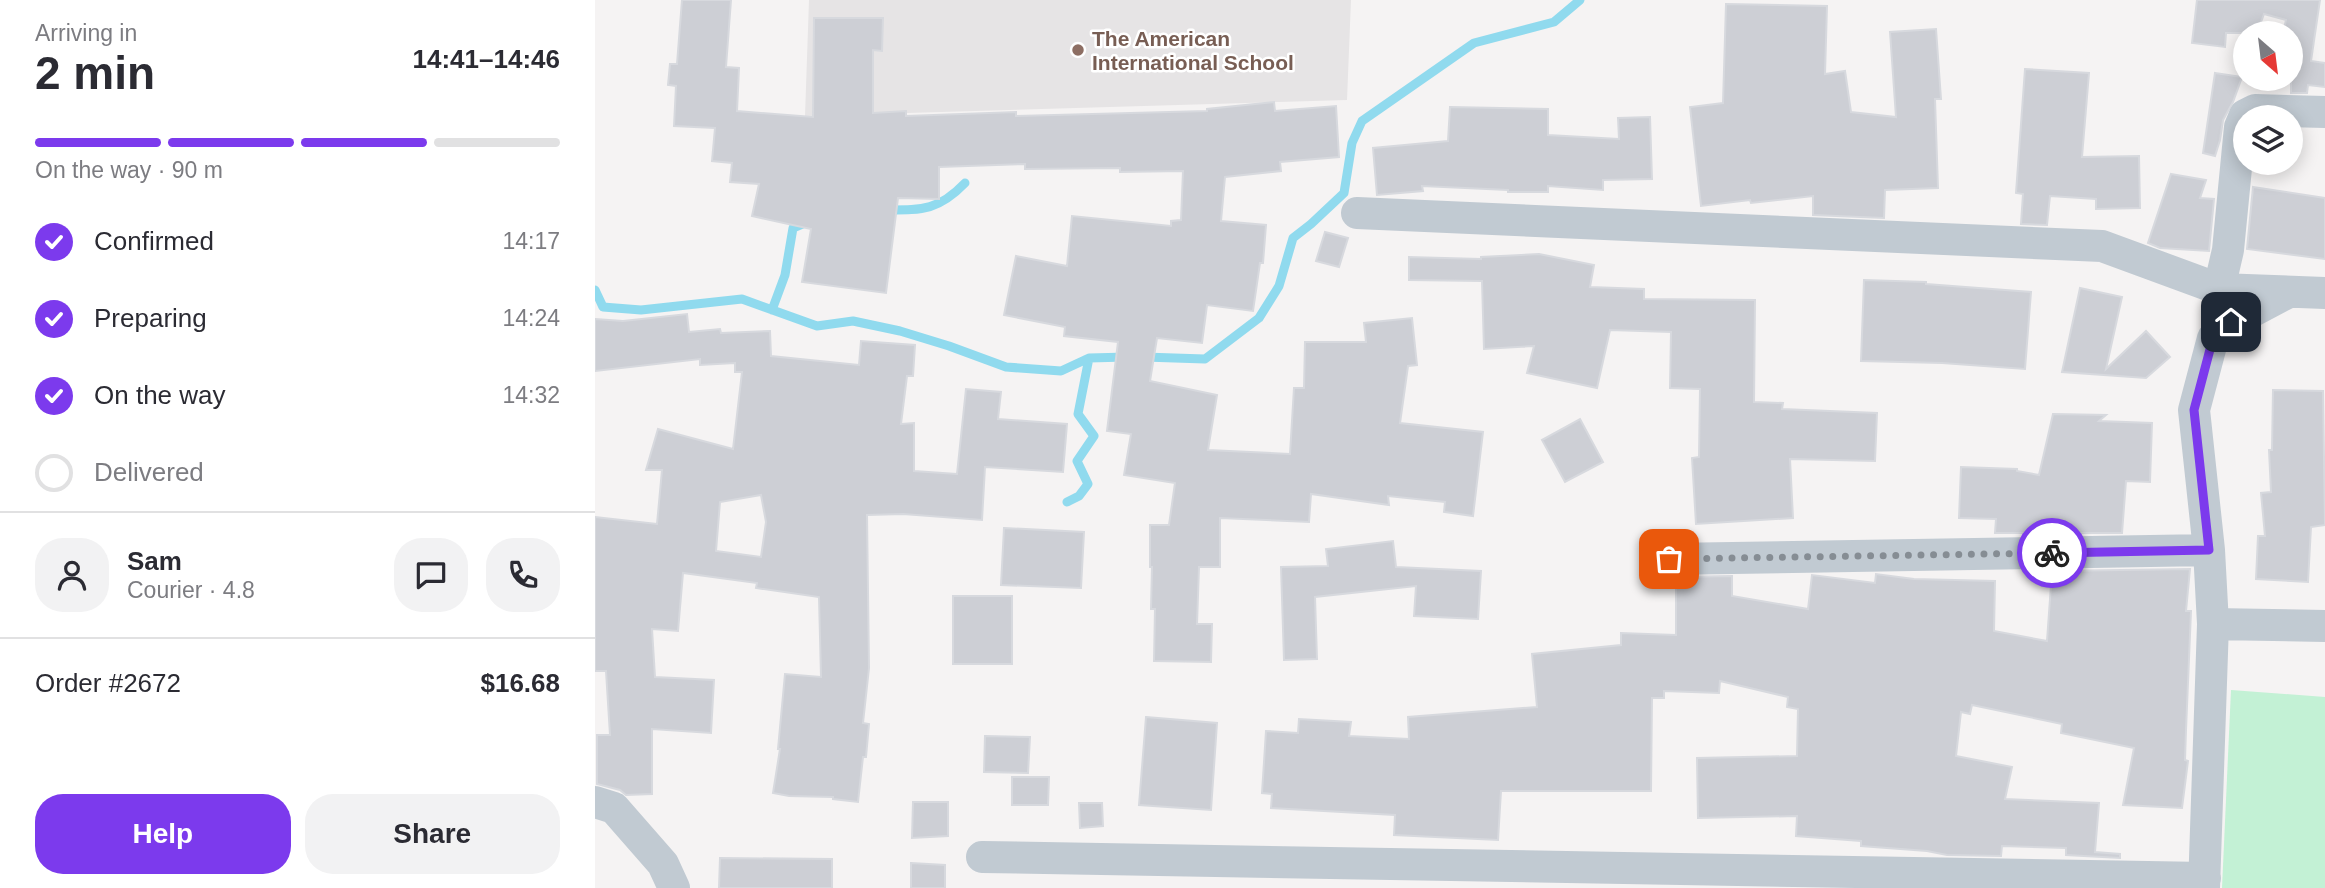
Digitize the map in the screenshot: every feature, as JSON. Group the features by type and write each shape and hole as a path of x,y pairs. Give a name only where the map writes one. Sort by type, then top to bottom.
{"street":[{"path":"2219,289 2228,250 2240,127 2245,115 2255,110 2325,112"},
{"path":"1357,213 2102,246 2219,289 2325,293"},
{"path":"982,857 2205,883 2213,624 2209,550 2194,410 2213,338 2231,322 2286,293"},
{"path":"1669,559 2209,550"},
{"path":"2213,624 2325,626"},
{"path":"595,802 614,808 663,864 674,888"}],"shaded area":[{"name":"The American International School","path":"809,0 1351,0 1347,100 805,116"}],"green space":[{"path":"2231,690 2325,697 2325,888 2222,888"}],"building":[{"path":"682,0 731,0 726,67 739,68 737,111 813,117 814,18 883,18 882,51 873,50 873,113 906,111 906,116 1016,112 1016,116 1207,111 1274,102 1275,111 1336,106 1339,157 1280,162 1281,171 1225,177 1221,221 1266,225 1263,263 1260,263 1253,311 1207,305 1202,343 1157,338 1150,381 1217,395 1208,450 1290,454 1294,388 1304,388 1305,342 1366,342 1364,323 1412,318 1417,365 1408,366 1400,423 1483,432 1473,516 1444,512 1445,502 1388,496 1389,505 1311,494 1309,522 1220,518 1220,567 1199,567 1197,624 1212,624 1211,662 1154,661 1155,609 1151,609 1150,525 1169,525 1175,483 1124,475 1131,434 1107,431 1118,342 1064,336 1065,327 1004,315 1016,256 1067,266 1072,216 1171,226 1171,221 1181,220 1183,171 1120,172 1120,168 1025,169 1025,164 939,167 939,199 898,198 886,293 802,282 811,229 752,216 759,184 730,182 732,163 712,161 715,128 674,126 676,86 668,85 670,64 677,64"},
{"path":"2197,0 2320,0 2311,61 2325,63 2325,87 2308,85 2307,93 2291,93 2303,91 2303,21 2286,21 2264,14 2261,21 2233,21 2233,33 2226,33 2225,47 2192,43"},
{"path":"1726,4 1827,6 1825,74 1845,71 1851,112 1896,117 1890,32 1936,29 1941,99 1935,99 1938,188 1885,190 1884,218 1813,215 1813,196 1701,206 1690,107 1723,103"},
{"path":"2025,69 2089,73 2082,157 2139,156 2140,208 2096,209 2096,199 2050,196 2047,225 2021,224 2023,194 2016,193"},
{"path":"2215,73 2233,76 2233,91 2237,91 2223,120 2215,156 2203,153"},
{"path":"1450,107 1548,109 1548,135 1619,139 1618,118 1650,117 1652,179 1603,180 1603,190 1548,186 1548,192 1508,192 1422,186 1423,191 1377,195 1373,148 1448,141"},
{"path":"2171,174 2206,180 2200,198 2214,199 2209,251 2160,248 2148,243"},
{"path":"2253,187 2325,198 2325,259 2247,249"},
{"path":"1325,232 1348,238 1339,267 1316,261"},
{"path":"1539,254 1594,265 1590,287 1644,289 1644,299 1755,300 1754,402 1783,403 1782,409 1877,413 1875,461 1790,459 1793,518 1696,524 1692,458 1699,457 1700,389 1670,388 1671,332 1610,330 1597,388 1527,373 1534,346 1484,349 1482,281 1409,280 1409,257 1481,259"},
{"path":"1864,280 1926,282 2031,292 2025,369 1861,361"},
{"path":"2080,288 2122,297 2106,369 2146,331 2170,357 2146,378 2062,372"},
{"path":"687,314 689,332 720,329 721,333 770,331 771,356 859,365 861,341 915,345 913,376 907,376 901,424 914,423 914,471 957,474 966,389 1001,392 998,419 1067,424 1063,472 985,467 982,520 903,514 867,515 869,668 863,723 869,724 858,802 833,797 773,793 780,749 785,674 821,677 819,597 756,588 757,583 683,573 678,631 652,629 655,677 714,680 711,733 652,729 652,794 626,795 620,790 597,784 597,735 610,735 606,671 595,671 595,517 657,524 662,470 646,470 658,429 733,449 742,372 735,372 735,363 700,365 700,359 595,371 595,319 623,321","holes":["761,495 766,522 761,557 716,551 720,502"]},
{"path":"2273,390 2323,391 2325,525 2311,527 2308,582 2256,579 2258,536 2265,536 2261,493 2271,492 2269,450 2272,450"},
{"path":"2053,414 2106,415 2099,421 2152,423 2150,482 2126,481 2122,533 1995,533 1996,519 1959,518 1961,467 2017,469 2039,475"},
{"path":"1580,419 1603,462 1565,482 1542,440"},
{"path":"1004,528 1084,532 1081,588 1001,585"},
{"path":"1393,541 1396,567 1481,571 1478,619 1414,616 1416,586 1315,597 1317,659 1284,660 1281,567 1328,566 1326,549"},
{"path":"2190,569 2186,611 2191,611 2185,760 2188,761 2182,808 2123,805 2134,748 2061,733 2062,724 1972,705 1970,714 1961,712 1956,756 2012,767 2005,799 2099,803 2095,852 2120,854 2120,858 2066,855 2066,848 2002,846 2001,856 1947,855 1861,846 1861,841 1796,836 1797,816 1698,818 1697,758 1797,756 1798,709 1787,707 1788,697 1720,681 1719,693 1664,691 1664,698 1652,698 1651,791 1501,791 1498,840 1394,835 1395,815 1271,808 1272,794 1262,793 1266,731 1298,733 1299,719 1351,722 1349,736 1409,739 1408,717 1537,707 1532,654 1621,645 1621,633 1676,635 1676,577 1732,576 1732,596 1808,609 1812,575 1875,583 1876,574 1914,579 1995,581 1994,631 2047,641 2052,571"},
{"path":"953,596 1012,596 1012,664 953,664"},
{"path":"1146,717 1217,723 1211,810 1139,805"},
{"path":"985,736 1030,737 1028,773 984,772"},
{"path":"1012,777 1049,777 1048,805 1012,805"},
{"path":"913,802 948,802 948,836 912,838"},
{"path":"1079,803 1102,803 1103,826 1080,828"},
{"path":"720,858 832,859 832,888 719,888"},
{"path":"911,863 945,865 945,888 911,888"}],"waterway":[{"path":"1144,357 1205,359 1259,318 1279,286 1293,238 1344,193 1352,143 1362,121 1474,43 1554,22 1580,0"},
{"path":"885,210 919,209 938,204 965,183"},
{"path":"772,310 785,275 793,228 807,222"},
{"path":"595,290 603,307 641,310 742,299 817,326 853,321 900,331 1006,367 1061,371 1089,358 1127,357"},
{"path":"1067,502 1079,496 1088,484 1077,461 1094,436 1078,414 1089,358"}],"way so far":[{"path":"1669,559 2052,553"}],"place":[{"name":"The American International School","path":"1078,50"}],"route":[{"path":"2052,553 2209,550 2194,410 2213,338 2231,322"}]}
